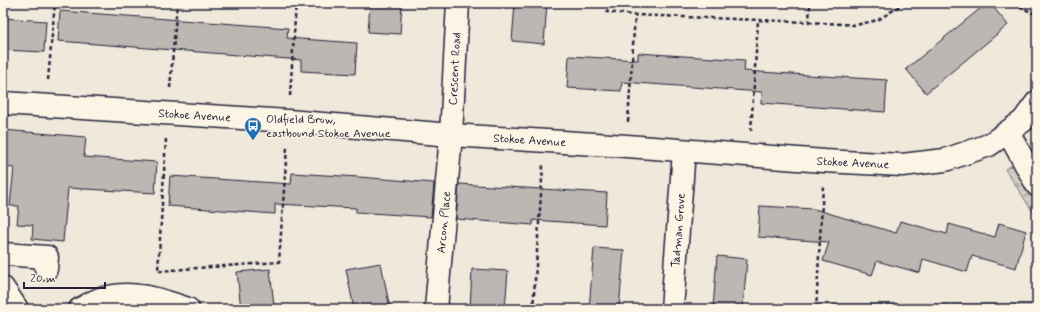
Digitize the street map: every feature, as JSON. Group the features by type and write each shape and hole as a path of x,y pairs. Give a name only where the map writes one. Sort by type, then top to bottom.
{"street":[{"name":"Crescent Road","path":"451,135 458,3"},
{"name":"Stokoe Avenue","path":"3,103 288,120 451,135 902,165 945,160 989,145 1023,121 1037,102"},
{"path":"1008,132 1037,185"},
{"name":"Arcon Place","path":"436,309 451,135"},
{"name":"Tadman Grove","path":"672,309 684,151"},
{"path":"3,254 47,257 46,270"},
{"path":"3,288 16,309"},
{"path":"80,309 100,299 127,295 154,297 189,304"}],"path":[{"path":"46,105 55,3"},
{"path":"177,3 158,271 279,262 296,3"},
{"path":"608,3 607,12 635,15 856,25 878,20 904,3"},
{"path":"809,22 810,3"},
{"path":"1013,3 1037,15"},
{"path":"627,146 635,15"},
{"path":"750,155 758,20"},
{"path":"533,309 544,141"},
{"path":"816,309 824,161"}],"green space":[{"path":"1032,155 1037,163 1037,218 1005,169"},
{"path":"1037,232 1037,309 816,309 816,304 1035,304"}],"building":[{"path":"370,3 402,3 400,34 368,32"},
{"path":"515,3 547,3 544,44 512,41"},
{"path":"987,3 990,3 1008,25 926,93 906,69"},
{"path":"60,11 288,28 287,38 357,43 355,74 301,71 301,60 58,41"},
{"path":"3,18 46,21 44,52 3,50"},
{"path":"638,53 745,60 744,71 887,80 885,112 761,103 762,92 622,82 621,91 567,88 569,56 638,60"},
{"path":"3,130 86,137 84,157 157,162 155,193 68,188 63,242 32,239 33,225 17,224 19,206 10,206 14,168 3,167"},
{"path":"292,173 434,183 431,217 356,212 356,208 275,204 275,214 168,206 170,176 291,184"},
{"path":"459,184 607,193 605,225 533,220 533,225 456,219"},
{"path":"760,206 814,209 896,233 900,221 947,234 949,224 995,237 999,223 1026,231 1016,268 972,256 967,272 923,259 920,273 877,261 872,275 823,261 829,242 758,237"},
{"path":"594,248 624,250 619,309 589,309"},
{"path":"717,256 747,259 743,309 713,309"},
{"path":"381,263 390,309 354,309 346,269"},
{"path":"270,269 274,306 241,309 237,272"},
{"path":"472,269 508,271 505,309 470,309"}],"place":[{"name":"Oldfield Brow, eastbound Stokoe Avenue","path":"253,141"}]}
